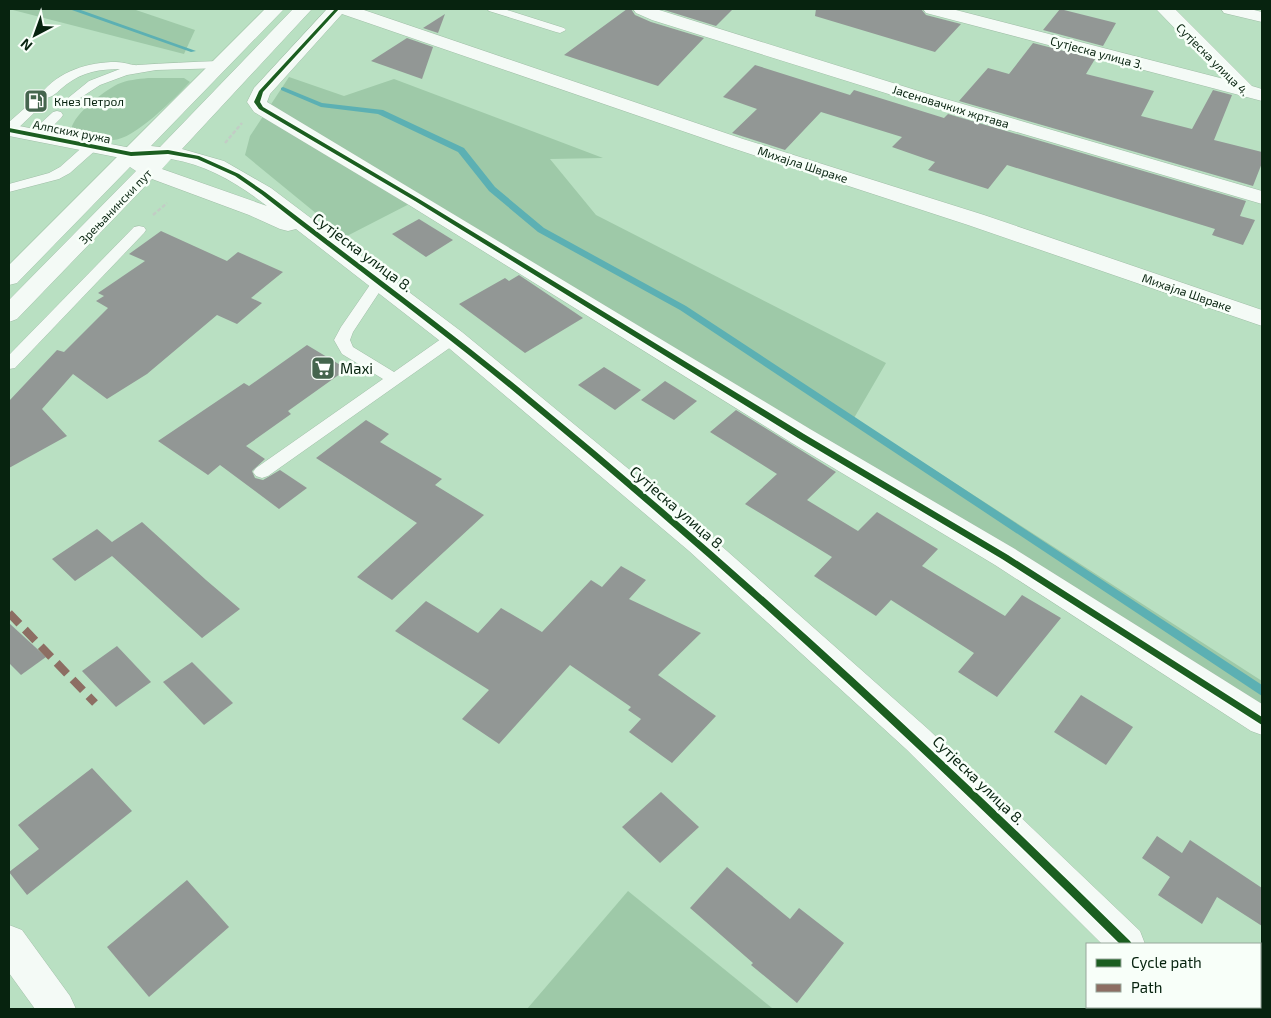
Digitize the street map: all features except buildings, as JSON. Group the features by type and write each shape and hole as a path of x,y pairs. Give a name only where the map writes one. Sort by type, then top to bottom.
{"street":[{"name":"Зрењанински пут","path":"9,278 275,9"},
{"name":"Зрењанински пут","path":"9,314 149,172 303,9"},
{"path":"337,9 261,92 253,114 417,200 801,436 1005,557 1262,721"},
{"name":"Михајла Швраке","path":"344,9 727,140 976,220 1262,318"},
{"name":"Јасеновачких жртава","path":"642,9 658,16 918,97 1262,198"},
{"name":"Сутјеска улица 3.","path":"932,9 1253,92"},
{"name":"Сутјеска улица 4.","path":"1165,9 1253,92 1262,108"},
{"path":"1230,9 1262,17"},
{"name":"Алпских ружа","path":"9,130 131,154 168,152"},
{"name":"Сутјеска улица 8.","path":"168,152 204,159 237,175 453,338 614,471 814,645 960,780 1126,943"},
{"path":"131,154 136,162 149,172"},
{"name":"Сутјеска улица 8.","path":"149,172 257,210 325,241"},
{"path":"9,943 57,1009"}],"lane":[{"path":"493,9 560,30"},
{"path":"48,94 67,77 91,67 103,65 159,67 219,65"},
{"path":"74,98 94,83 110,76 159,67"},
{"path":"9,130 30,110"},
{"path":"36,135 57,115"},
{"path":"9,188 54,176 65,170 92,146"},
{"path":"9,364 139,230"},
{"path":"380,282 346,331 342,340 347,350 394,379"},
{"path":"262,472 453,338"}],"path":[{"path":"232,136 253,114"}],"green space":[{"path":"9,9 133,9 195,30 184,54"},
{"path":"289,77 344,96 394,79 603,158 550,159 596,215 886,363 854,418 1262,681 1262,717 1096,603 417,200 345,237 245,155 250,136"},
{"path":"148,78 184,78 190,82 154,117 122,138 113,140 92,138 71,133 72,127 81,112 104,92 121,83"},
{"path":"628,891 772,1008 773,1009 527,1009"}],"waterway":[{"path":"72,9 193,51"},
{"path":"283,89 321,105 380,112 461,150 492,189 541,230 683,308 1262,691"}],"marked path":[{"path":"9,613 95,703"}],"cycle path":[{"path":"337,9 261,92 257,102 261,108 417,200 801,436 1005,557 1262,721"},
{"path":"9,130 131,154 168,152 199,158 237,175 263,193 493,370 708,552 990,810 1126,943"}],"place":[{"name":"Кнез Петрол","path":"36,101"},
{"name":"Maxi","path":"323,368"}]}
